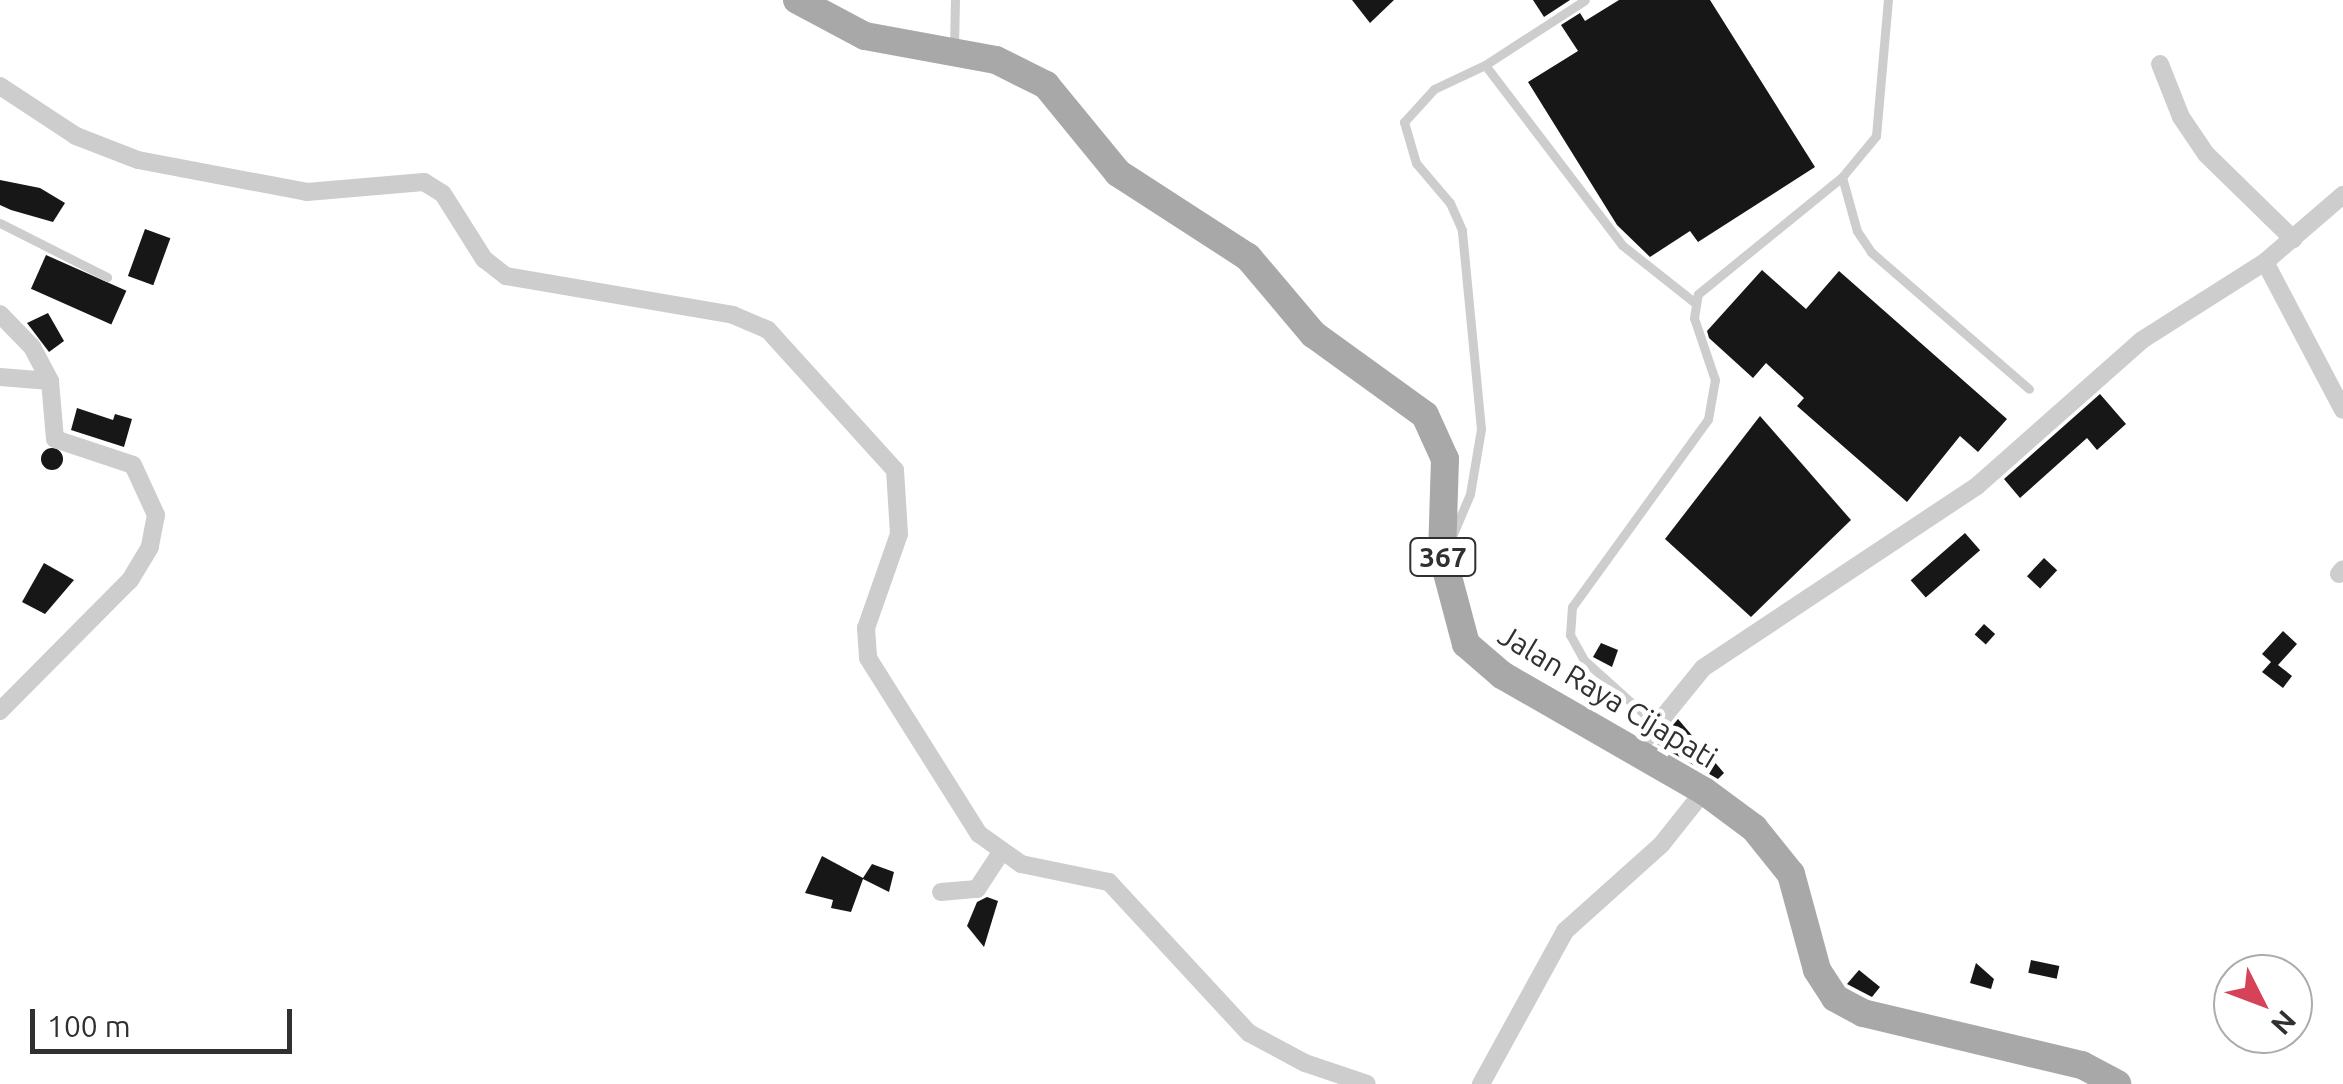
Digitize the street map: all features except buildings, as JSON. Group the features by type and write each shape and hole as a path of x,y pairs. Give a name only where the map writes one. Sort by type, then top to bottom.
{"main road":[{"name":"Jalan Raya Cijapati","path":"798,0 864,36 996,60 1046,85 1118,173 1248,258 1313,334 1425,416 1445,459 1442,554 1462,634 1477,658 1704,791 1780,858 1797,888 1817,970 1848,1006 2082,1066 2117,1084"}],"street":[{"path":"2160,64 2181,117 2206,154 2293,240"},
{"path":"0,86 76,136 138,160 322,193 424,182 443,194 484,259 506,276 733,315 768,330 895,470 899,534 866,628 868,658 954,801 1000,854 1109,882 1250,1033 1305,1063 1366,1084"},
{"path":"1634,753 1654,723 1725,652 1962,497 2142,340 2264,262 2343,195"},
{"path":"2264,262 2343,410"},
{"path":"0,314 32,348 50,381 55,438 132,464 148,487 155,530 130,580 0,711"},
{"path":"0,378 50,381"},
{"path":"1481,1084 1565,931 1661,845 1704,791"},
{"path":"941,892 977,889 1000,854"}],"lane":[{"path":"954,0 954,52"},
{"path":"1442,554 1477,464 1476,377 1462,230 1450,203 1416,163 1404,122 1434,89 1485,65 1585,0"},
{"path":"1694,302 1728,265 1842,177 1869,149 1880,119 1888,0"},
{"path":"1485,65 1622,244 1694,302 1714,380 1708,419 1598,566 1568,624 1584,660 1654,723"},
{"path":"1842,177 1856,230 1871,252 2029,388"},
{"path":"0,223 107,277"}]}
